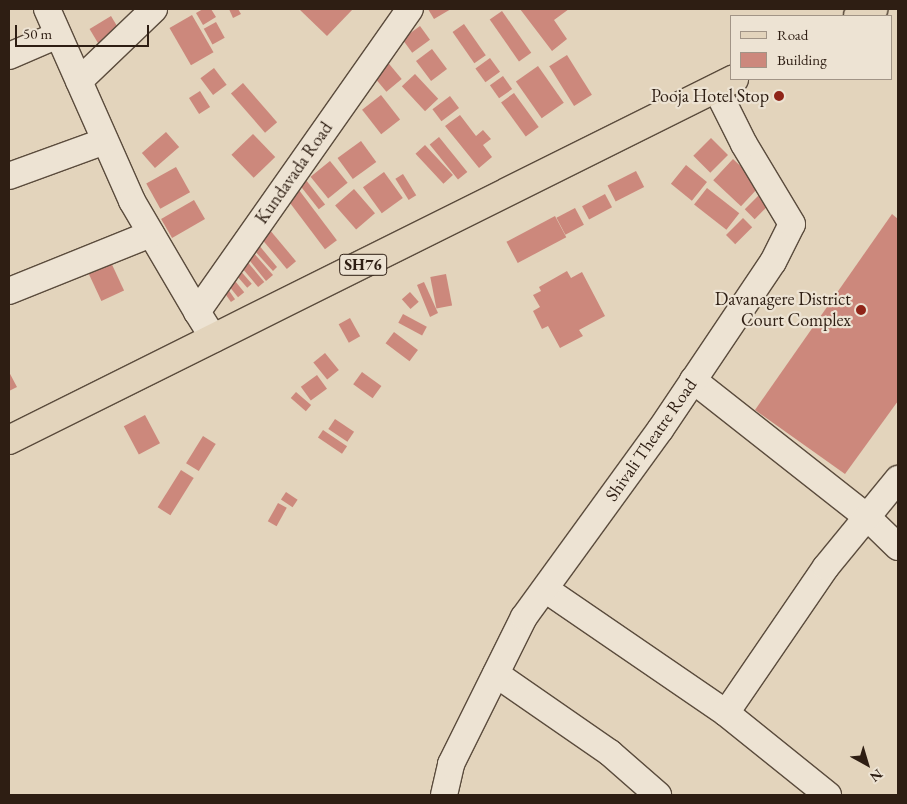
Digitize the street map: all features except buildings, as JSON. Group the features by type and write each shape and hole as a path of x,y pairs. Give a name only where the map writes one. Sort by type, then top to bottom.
{"main road":[{"path":"860,15 873,9"},
{"name":"SH76","path":"9,440 725,83"}],"street":[{"path":"47,9 132,201 214,339"},
{"path":"79,81 154,9"},
{"name":"Kundavada Road","path":"197,312 410,9"},
{"path":"9,56 58,35"},
{"name":"Shivali Theatre Road","path":"444,795 451,764 524,617 693,380 773,262 792,224 744,144 725,83"},
{"path":"9,176 105,141"},
{"path":"9,291 151,234"},
{"path":"693,380 867,517 898,547"},
{"path":"726,713 826,567 898,479"},
{"path":"545,589 726,713 828,795"},
{"path":"496,674 610,753 658,795"}],"place":[{"name":"Pooja Hotel Stop","path":"779,96"},
{"name":"Davanagere District Court Complex","path":"861,310"}]}
